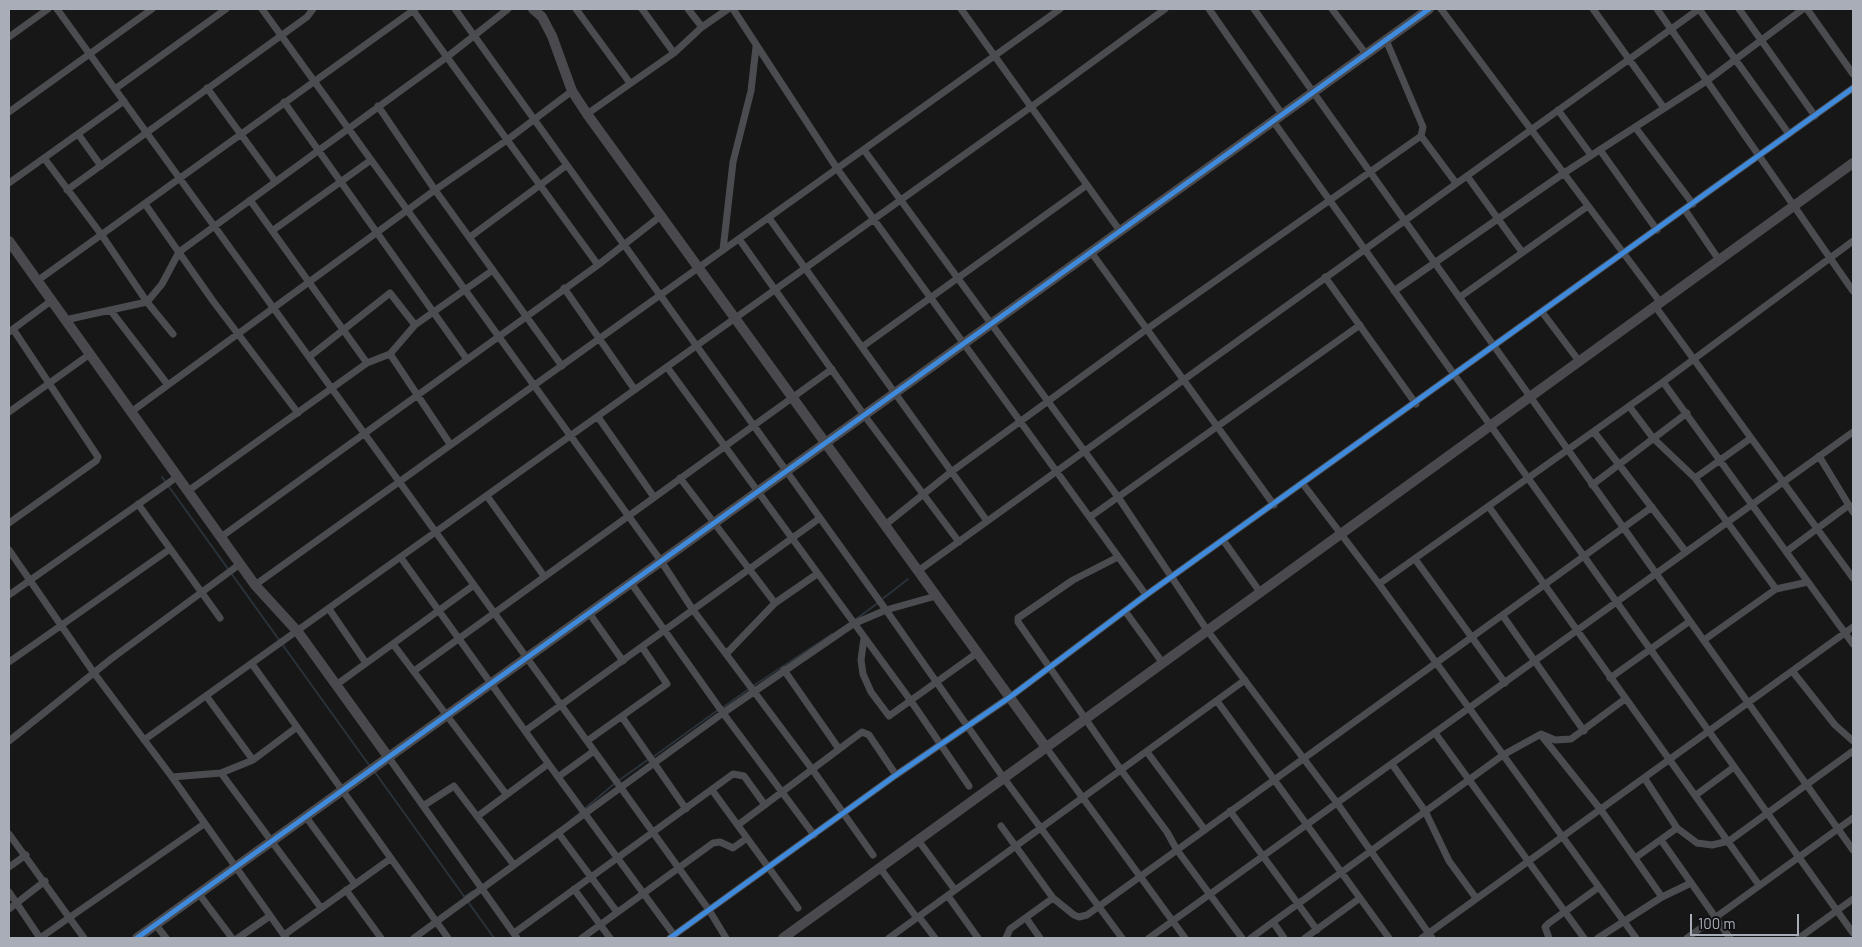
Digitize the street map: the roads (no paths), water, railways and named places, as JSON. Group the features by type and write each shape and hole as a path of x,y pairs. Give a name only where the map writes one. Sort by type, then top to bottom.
{"street":[{"path":"9,37 48,9"},
{"path":"57,9 653,832 709,910 726,938"},
{"path":"9,112 152,9"},
{"path":"115,89 226,9"},
{"path":"262,9 661,561 693,610 873,855"},
{"path":"67,190 307,16 313,9"},
{"path":"37,281 413,9 598,265"},
{"path":"454,9 754,425 1041,830 1122,938"},
{"path":"66,320 147,302 162,284 179,252 447,57 508,9"},
{"path":"534,9 542,17 552,36 572,91 587,114 1185,938"},
{"path":"576,9 630,84"},
{"path":"642,9 674,53"},
{"path":"688,9 702,27"},
{"path":"587,114 674,53 702,27 728,9"},
{"path":"733,9 838,170 1146,595"},
{"path":"961,9 1120,231"},
{"path":"255,585 450,444 600,340 723,250 838,170 994,55 1060,9"},
{"path":"144,740 298,632 1165,9"},
{"path":"1209,9 1282,114"},
{"path":"1254,9 1853,850"},
{"path":"1332,9 1366,54"},
{"path":"137,938 1429,9"},
{"path":"1441,9 1624,253 1751,438 1853,578"},
{"path":"1593,9 1630,58 1664,108"},
{"path":"1657,9 1853,291"},
{"path":"918,571 1699,9 1789,134"},
{"path":"1738,9 1815,116"},
{"path":"1394,291 1564,172 1708,80 1805,9 1853,74"},
{"path":"885,525 951,472 1048,400 1421,136 1423,127 1386,40"},
{"path":"723,250 733,162 751,91 756,47"},
{"path":"207,88 275,182"},
{"path":"401,558 558,778 644,893 672,937 896,775 1010,697 1146,595 1416,404 1789,134 1853,90"},
{"path":"131,412 572,91"},
{"path":"9,183 124,101"},
{"path":"284,102 466,358"},
{"path":"378,106 435,190 562,366"},
{"path":"1558,110 1591,155"},
{"path":"1273,121 1853,933"},
{"path":"1635,127 1693,204"},
{"path":"78,134 100,166"},
{"path":"1421,136 1456,183"},
{"path":"864,150 1118,497 1170,578 1207,630 1337,803 1427,937 1476,898 1670,761 1853,627"},
{"path":"1600,150 1657,230"},
{"path":"44,158 101,234 147,302 174,334"},
{"path":"272,231 371,160"},
{"path":"782,938 1853,163"},
{"path":"470,237 567,165"},
{"path":"1467,176 1522,252"},
{"path":"862,347 1087,185"},
{"path":"250,200 367,363"},
{"path":"145,204 238,334 298,413"},
{"path":"1460,297 1588,206"},
{"path":"1685,210 1718,260"},
{"path":"220,537 466,358 598,265 662,215"},
{"path":"768,218 987,521"},
{"path":"740,239 864,415 959,542"},
{"path":"9,241 255,585 298,632 481,890 516,936 574,888 733,774 744,776 765,805"},
{"path":"1379,584 1594,432 1853,241"},
{"path":"1091,252 1274,505"},
{"path":"188,491 367,363 390,354 415,325 493,270"},
{"path":"1325,277 1416,404"},
{"path":"564,288 635,390"},
{"path":"309,357 390,293 415,325"},
{"path":"9,523 96,461 98,456 11,331 52,301"},
{"path":"111,311 168,385"},
{"path":"1542,312 1579,361"},
{"path":"1090,517 1360,325"},
{"path":"9,412 90,354"},
{"path":"390,354 450,444"},
{"path":"667,367 911,701 969,786"},
{"path":"414,671 493,612 832,369"},
{"path":"1663,382 1753,503 1853,644"},
{"path":"1629,406 1653,438 1696,478 1776,589"},
{"path":"1592,485 1686,413"},
{"path":"598,417 654,497"},
{"path":"1594,432 1686,552"},
{"path":"1149,938 1853,432"},
{"path":"1696,478 1751,438"},
{"path":"1787,551 1816,529 1851,508 1819,456"},
{"path":"9,595 177,477"},
{"path":"680,478 748,570 775,603"},
{"path":"1303,484 1379,584 1636,938"},
{"path":"487,496 544,576"},
{"path":"138,504 220,618"},
{"path":"1489,507 1759,885"},
{"path":"1001,826 1053,898 1068,912 1079,917 1087,915 1652,507"},
{"path":"525,731 562,707 820,518"},
{"path":"1223,540 1260,592"},
{"path":"9,662 170,549"},
{"path":"9,550 94,674 172,777 234,868 285,937 321,908 390,859"},
{"path":"1118,557 1072,580 1018,618 1019,626 1167,832 1177,850 1242,938"},
{"path":"1416,559 1505,683"},
{"path":"9,741 111,659 240,564"},
{"path":"726,654 775,603 818,574"},
{"path":"1704,640 1776,589 1808,582"},
{"path":"631,583 666,629 723,713 814,835"},
{"path":"336,685 474,585"},
{"path":"414,938 723,713 853,624 886,610 936,596"},
{"path":"329,609 366,663"},
{"path":"1125,611 1162,662"},
{"path":"589,613 623,661"},
{"path":"1502,616 1584,731"},
{"path":"1610,678 1690,621"},
{"path":"864,638 861,660 863,674 889,716 977,653"},
{"path":"393,644 506,794"},
{"path":"587,741 667,684 642,647"},
{"path":"252,664 341,791 448,938"},
{"path":"784,670 839,749"},
{"path":"1793,672 1835,725 1853,741"},
{"path":"889,938 1041,830 1245,680"},
{"path":"207,697 252,760"},
{"path":"1251,938 1503,755 1541,734 1563,740 1571,739 1625,699"},
{"path":"1217,701 1389,938"},
{"path":"622,716 686,809"},
{"path":"172,777 221,772 252,760 297,727"},
{"path":"738,825 862,732 866,732 896,775"},
{"path":"1435,733 1584,938"},
{"path":"1541,734 1601,810 1662,897"},
{"path":"558,778 594,751"},
{"path":"1644,779 1678,828 1697,843 1705,846 1729,841 1853,751"},
{"path":"1147,752 1205,830"},
{"path":"478,816 548,764"},
{"path":"1392,764 1425,811 1449,861 1476,898"},
{"path":"1696,795 1734,767"},
{"path":"221,772 321,908"},
{"path":"423,806 454,786 514,865"},
{"path":"712,790 798,908"},
{"path":"1230,811 1318,930"},
{"path":"306,817 354,884"},
{"path":"1687,938 1853,818"},
{"path":"9,892 40,938 204,824"},
{"path":"1635,858 1678,828"},
{"path":"9,834 45,881 84,938"},
{"path":"559,834 617,912"},
{"path":"582,938 714,843 720,842 733,848 748,838"},
{"path":"918,840 956,890"},
{"path":"1661,840 1730,938"},
{"path":"9,867 26,855"},
{"path":"880,868 934,938"},
{"path":"9,909 45,881"},
{"path":"1598,938 1623,920 1662,897 1691,883"},
{"path":"1549,938 1545,928 1600,887"},
{"path":"574,888 610,938"},
{"path":"346,890 381,938"},
{"path":"199,894 232,938"},
{"path":"948,896 978,938"},
{"path":"1006,938 1010,929 1053,898"},
{"path":"1305,938 1360,898"},
{"path":"1799,938 1853,899"},
{"path":"238,938 270,916"},
{"path":"1026,918 1040,938"},
{"path":"1273,922 1284,938"},
{"path":"156,925 166,938"}],"waterway":[{"path":"162,477 369,765"},
{"path":"881,600 908,579"},
{"path":"856,619 878,603"},
{"path":"753,686 832,634"},
{"path":"722,708 749,689"},
{"path":"653,757 718,710"},
{"path":"618,781 649,759"},
{"path":"374,771 494,938"},
{"path":"570,821 614,784"},
{"path":"464,897 473,891"}]}
